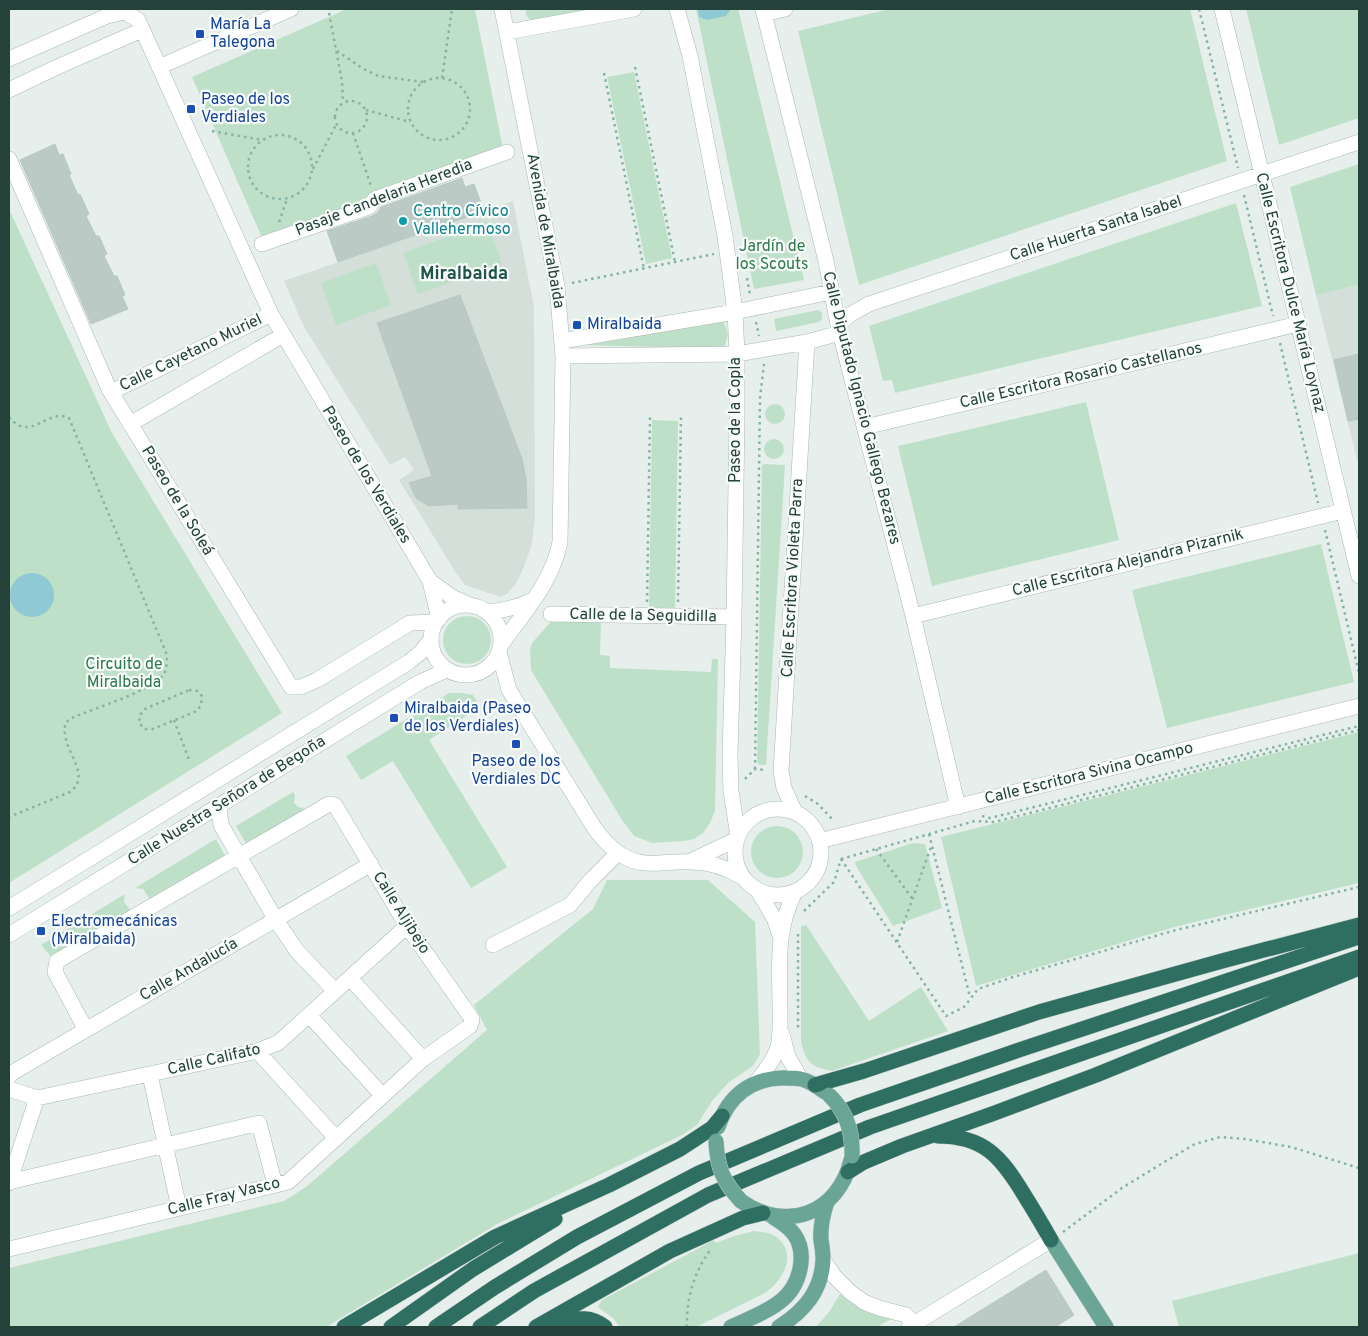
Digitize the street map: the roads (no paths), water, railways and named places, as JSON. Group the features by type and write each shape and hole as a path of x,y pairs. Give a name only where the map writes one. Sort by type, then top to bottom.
{"highway":[{"path":"815,1085 864,1072 1039,1012 1359,925"},
{"path":"436,1327 495,1287 577,1237 699,1173 842,1112 1009,1053 1359,937"},
{"path":"480,1327 534,1291 708,1195 870,1127 1359,957"},
{"path":"848,1172 864,1162 902,1146 1096,1075 1359,968"},
{"path":"391,1327 473,1269 610,1185 699,1137 712,1128 722,1116"},
{"path":"929,1137 947,1136 966,1140 980,1145 1000,1159 1010,1172 1051,1240"},
{"path":"344,1327 495,1238 610,1185"},
{"path":"537,1327 670,1251 742,1218 768,1215"},
{"path":"537,1327 584,1317 597,1321 605,1327"}],"main road":[{"path":"731,1327 782,1300 792,1289 802,1260 795,1236 788,1227 741,1201 725,1182 716,1154 716,1141 722,1116 738,1093 756,1082 776,1078 801,1079 815,1085 836,1102 850,1126 852,1156 844,1181 818,1209 786,1218 768,1215"},
{"path":"778,1327 795,1317 806,1306 820,1280 823,1259 821,1238 822,1216 826,1202"},
{"path":"1051,1240 1106,1327"}],"street":[{"path":"159,67 291,9"},
{"name":"Avenida de Miralbaida","path":"500,649 552,571 560,542 562,348 557,286 502,9"},
{"path":"507,32 634,9"},
{"name":"Paseo de la Copla","path":"677,9 690,56 727,252 735,312 737,354 734,617 730,755 737,838"},
{"path":"764,11 785,9"},
{"name":"Calle Escritora Dulce María Loynaz","path":"1222,9 1359,576"},
{"name":"Paseo de los Verdiales","path":"9,59 105,13 124,10 138,20 271,314 430,581 438,620"},
{"name":"Calle Diputado Ignacio Gallego Bezares","path":"764,11 826,261 839,329 913,616 958,807"},
{"path":"9,90 142,30"},
{"name":"Calle Huerta Santa Isabel","path":"562,348 737,354 807,342 839,329 851,314 869,304 1359,142"},
{"name":"Pasaje Candelaria Heredia","path":"268,242 369,207 375,199 507,152"},
{"name":"Paseo de la Soleá","path":"9,158 111,392 291,687 301,687 317,680 410,623 438,620"},
{"path":"562,348 831,292"},
{"name":"Calle Cayetano Muriel","path":"111,392 271,314"},
{"name":"Calle Escritora Rosario Castellanos","path":"865,427 1298,324"},
{"path":"130,424 283,335"},
{"name":"Calle Escritora Violeta Parra","path":"794,812 784,788 781,770 807,342"},
{"name":"Calle Escritora Alejandra Pizarnik","path":"913,616 1344,511"},
{"name":"Paseo de los Verdiales","path":"430,581 452,596 470,605"},
{"path":"487,612 519,607 534,600"},
{"path":"500,649 494,661 479,673 458,674 447,670 439,661 433,651 431,639 438,620 447,611 458,606 470,605 479,607 487,612 498,626 501,636 500,649 509,690 594,829 618,853 641,863 691,862 721,867 742,877"},
{"name":"Calle de la Seguidilla","path":"551,614 734,617"},
{"name":"Calle Nuestra Señora de Begoña","path":"9,908 409,662 421,652 431,639"},
{"name":"Calle Nuestra Señora de Begoña","path":"9,936 420,682 447,670"},
{"path":"479,673 509,690"},
{"name":"Calle Escritora Sivina Ocampo","path":"819,841 1359,706"},
{"name":"Calle Aljibejo","path":"239,856 329,804 335,805 407,926 472,1019"},
{"path":"219,807 222,825 276,920 297,951 335,991"},
{"path":"783,810 794,812 806,819 814,829 819,841 820,859 814,876 806,886 795,892 777,895 758,891 742,877 735,858 737,838 751,818 761,812 783,810"},
{"path":"691,862 737,838"},
{"path":"494,945 570,905 590,881 618,853"},
{"path":"86,1030 55,972 57,961 239,856"},
{"name":"Calle Andalucía","path":"9,1077 10,1074 371,864"},
{"path":"758,891 774,918 780,935"},
{"path":"756,1082 764,1073 777,1050 780,1023 780,935 784,917 795,892"},
{"name":"Calle Califato","path":"9,1089 37,1098 257,1051 278,1042 407,926"},
{"path":"350,978 423,1059"},
{"path":"309,1015 382,1095"},
{"name":"Calle Fray Vasco","path":"9,1249 288,1182 335,1137 423,1059 470,1026 472,1019"},
{"path":"780,1023 788,1057 801,1079"},
{"path":"257,1051 335,1137"},
{"path":"150,1075 179,1208"},
{"path":"9,1182 37,1098"},
{"path":"9,1182 259,1123 275,1185"},
{"path":"823,1259 834,1276 850,1292 864,1302 906,1315 911,1326 1051,1240"}],"water":[{"path":"698,9 731,9 726,16 707,20 699,17"},
{"path":"28,573 36,573 48,579 54,595 48,611 36,617 28,617 16,611 10,599 10,591 16,579"}],"place":[{"name":"María La Talegona","path":"200,34"},
{"name":"Paseo de los Verdiales","path":"191,109"},
{"name":"Centro Cívico Vallehermoso","path":"403,221"},
{"name":"Miralbaida","path":"577,325"},
{"name":"Miralbaida (Paseo de los Verdiales)","path":"394,718"},
{"name":"Paseo de los Verdiales DC","path":"516,744"},
{"name":"Electromecánicas (Miralbaida)","path":"41,931"}],"district":[{"name":"Miralbaida","path":"464,274"}],"park label":[{"name":"Jardín de los Scouts","path":"772,256"},
{"name":"Circuito de Miralbaida","path":"124,674"}]}
